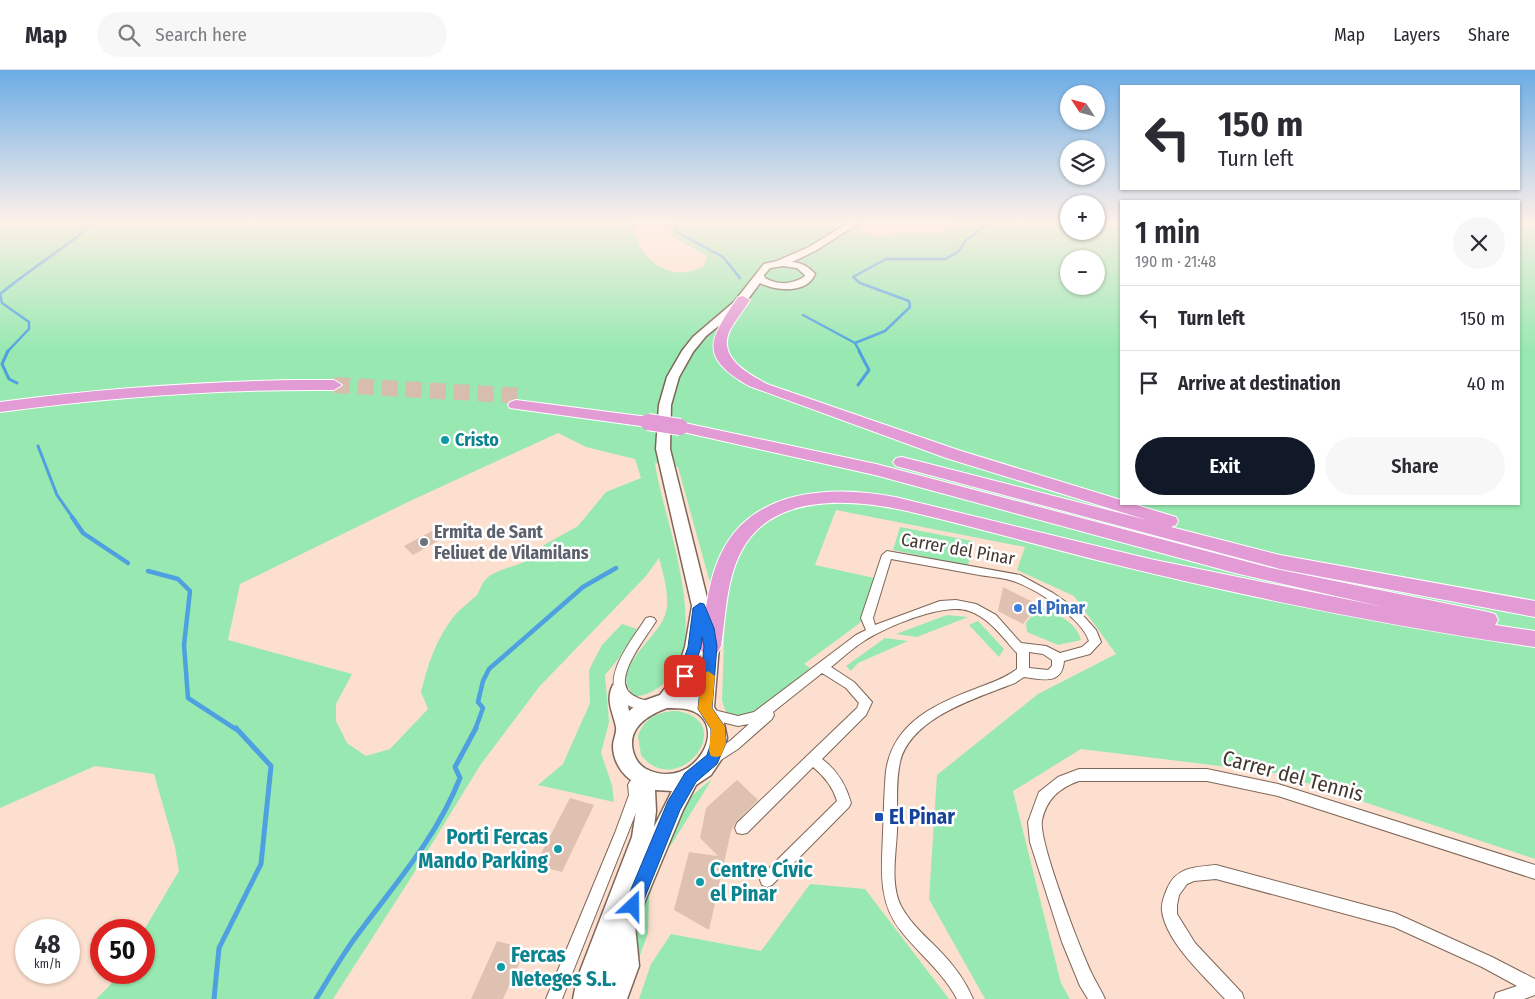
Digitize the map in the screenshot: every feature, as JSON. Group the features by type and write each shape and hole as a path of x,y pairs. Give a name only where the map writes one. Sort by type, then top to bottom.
{"highway":[{"path":"742,300 721,334 719,345 724,360 743,377 762,387 952,454 1352,576"},
{"path":"0,408 95,396 189,388 330,390 114,403 0,417"},
{"path":"521,401 648,416 860,451 1208,544 1316,570 1535,609"},
{"path":"680,421 873,467 1208,560 1320,586 1535,627"},
{"path":"710,646 721,578 728,556 739,537 758,520 780,508 804,500 846,496 901,504 1147,565 1296,598 1429,623 1535,639"}],"main road":[{"path":"707,711 710,646 664,449 662,435 664,406 673,378 686,352 742,300 759,277 760,271 775,264"},
{"path":"795,264 807,270"},
{"path":"759,277 766,283 779,286 794,285 805,281 810,276 806,264"},
{"path":"742,300 779,286"},
{"path":"666,700 676,689 689,668 695,647 700,608"},
{"path":"584,999 589,979 642,837 646,811 639,774 624,754 622,745 625,727 618,703 619,690"},
{"path":"591,999 674,806 690,777 712,759 719,735 718,727 707,711 690,702 666,700 648,706 634,716 625,727"},
{"path":"639,774 667,783 690,777"},
{"path":"615,999 626,966 625,923"}],"street":[{"name":"Carrer del Pinar","path":"872,631 867,618 887,555 1016,578 1036,587 1086,624 1095,636 1095,642 1086,651 1058,658"},
{"path":"707,711 738,721 757,717 784,699 822,667 872,631 932,606 956,604 972,607 986,614 1020,647 1025,659 1022,672"},
{"path":"648,706 634,703 619,690 618,680 620,670 650,621"},
{"path":"965,999 947,968 908,926 891,899 888,869 894,761 904,739 934,713 1010,680 1022,672 1050,675 1057,668 1058,658 1046,650 1020,647"},
{"path":"742,828 862,711 866,702 850,685 822,667"},
{"path":"712,759 734,745 772,713 784,699"},
{"path":"767,880 844,803 841,788 821,765 813,760"},
{"name":"Carrer del Tennis","path":"1097,999 1086,980 1070,942 1036,842 1034,822 1044,796 1064,780 1079,775 1126,773 1207,776 1243,782 1278,790 1535,872"},
{"path":"554,999 636,795 639,774"},
{"path":"1236,999 1186,942 1170,913 1172,895 1183,878 1196,874 1216,872 1396,920 1487,962 1535,987"},
{"path":"1502,999 1535,987"}],"green space":[{"path":"0,264 657,264 667,270 679,272 691,271 704,264 1060,264 1060,295 1105,295 1105,264 1120,264 1120,505 1520,505 1520,264 1535,264 1535,859 1277,773 1081,749 1013,791 1061,983 1070,999 985,999 929,899 937,775 1038,694 1116,654 1074,596 1017,570 1025,547 836,510 815,565 874,578 860,623 804,664 810,668 769,704 752,715 737,717 726,712 722,701 726,583 741,546 758,528 791,509 829,501 883,505 1014,538 988,522 931,508 867,493 821,492 771,508 747,523 728,543 718,567 715,585 711,586 678,467 655,463 675,546 685,611 685,640 677,666 662,685 650,693 635,696 628,687 626,676 630,666 636,655 661,624 667,609 666,586 659,558 646,576 539,687 481,764 333,999 96,999 111,984 155,984 155,919 151,919 179,871 175,847 154,774 95,766 0,808","holes":["558,433 586,447 635,459 641,478 606,492 578,526 544,545 534,557 494,573 485,580 477,595 454,616 437,643 421,692 428,709 390,749 366,756 347,743 336,721 336,704 352,674 228,640 240,584 410,501"]},
{"path":"900,527 973,541 968,566 893,550"},
{"path":"1040,606 1070,623 1081,640 1058,645 1027,632 1026,623"},
{"path":"947,615 968,617 917,637 896,634"},
{"path":"978,621 1004,649 999,657 969,625"},
{"path":"622,624 637,629 619,658 605,675 609,722 601,753 612,785 614,802 538,785 563,764 590,703 589,670 602,645"},
{"path":"885,638 908,641 858,663 851,671 846,666"},
{"path":"677,711 695,718 703,729 703,742 696,754 685,764 671,769 656,767 641,755 638,736 648,720 664,712"},
{"path":"712,779 673,842 657,861 688,799"},
{"path":"651,878 655,879 649,897 648,933 633,975 636,913"},
{"path":"810,884 865,889 949,999 639,999 651,964 671,934 761,951"}],"building":[{"name":"Ermita de Sant Feliuet de Vilamilans","path":"434,530 443,538 413,555 404,546"},
{"name":"el Pinar","path":"1003,587 1039,605 1023,624 998,611"},
{"name":"Centre Cívic el Pinar","path":"737,780 758,800 736,822 731,831 709,930 674,910 689,852 718,856 700,838 706,808"},
{"name":"Porti Fercas Mando Parking","path":"570,798 594,805 562,872 535,865"},
{"name":"Fercas Neteges S.L.","path":"497,941 526,949 503,999 471,999"}],"waterway":[{"path":"7,352 29,329 29,322 2,303 0,294 39,264"},
{"path":"729,264 740,278"},
{"path":"855,343 885,331 910,307 909,301 860,283 853,277 876,264"},
{"path":"803,315 855,343"},
{"path":"855,343 860,352"},
{"path":"8,351 2,364 9,379 17,383"},
{"path":"858,385 869,370 859,351"},
{"path":"38,446 57,495 73,518"},
{"path":"72,517 83,533 128,563"},
{"path":"475,730 483,708 478,702 483,681 489,669 583,587 616,568"},
{"path":"148,571 178,579 190,591 184,645 188,698 237,730"},
{"path":"214,999 219,948 261,864 271,766 236,728"},
{"path":"316,999 350,945 413,861 439,821 460,778 455,767 475,730"}],"tunnel":[{"path":"334,385 526,396"}],"slow traffic":[{"path":"708,676 705,709 718,727 719,735 716,751"}],"place":[{"name":"Cristo","path":"445,440"},
{"name":"Ermita de Sant Feliuet de Vilamilans","path":"424,542"},
{"name":"el Pinar","path":"1018,608"},
{"name":"El Pinar","path":"879,817"},
{"name":"Porti Fercas Mando Parking","path":"558,849"},
{"name":"Centre Cívic el Pinar","path":"700,882"},
{"name":"Fercas Neteges S.L.","path":"501,967"}],"route":[{"path":"633,906 674,806 690,777 706,766 716,752 719,735 718,727 705,709 710,646 707,628 700,608 695,647 685,676"}]}
